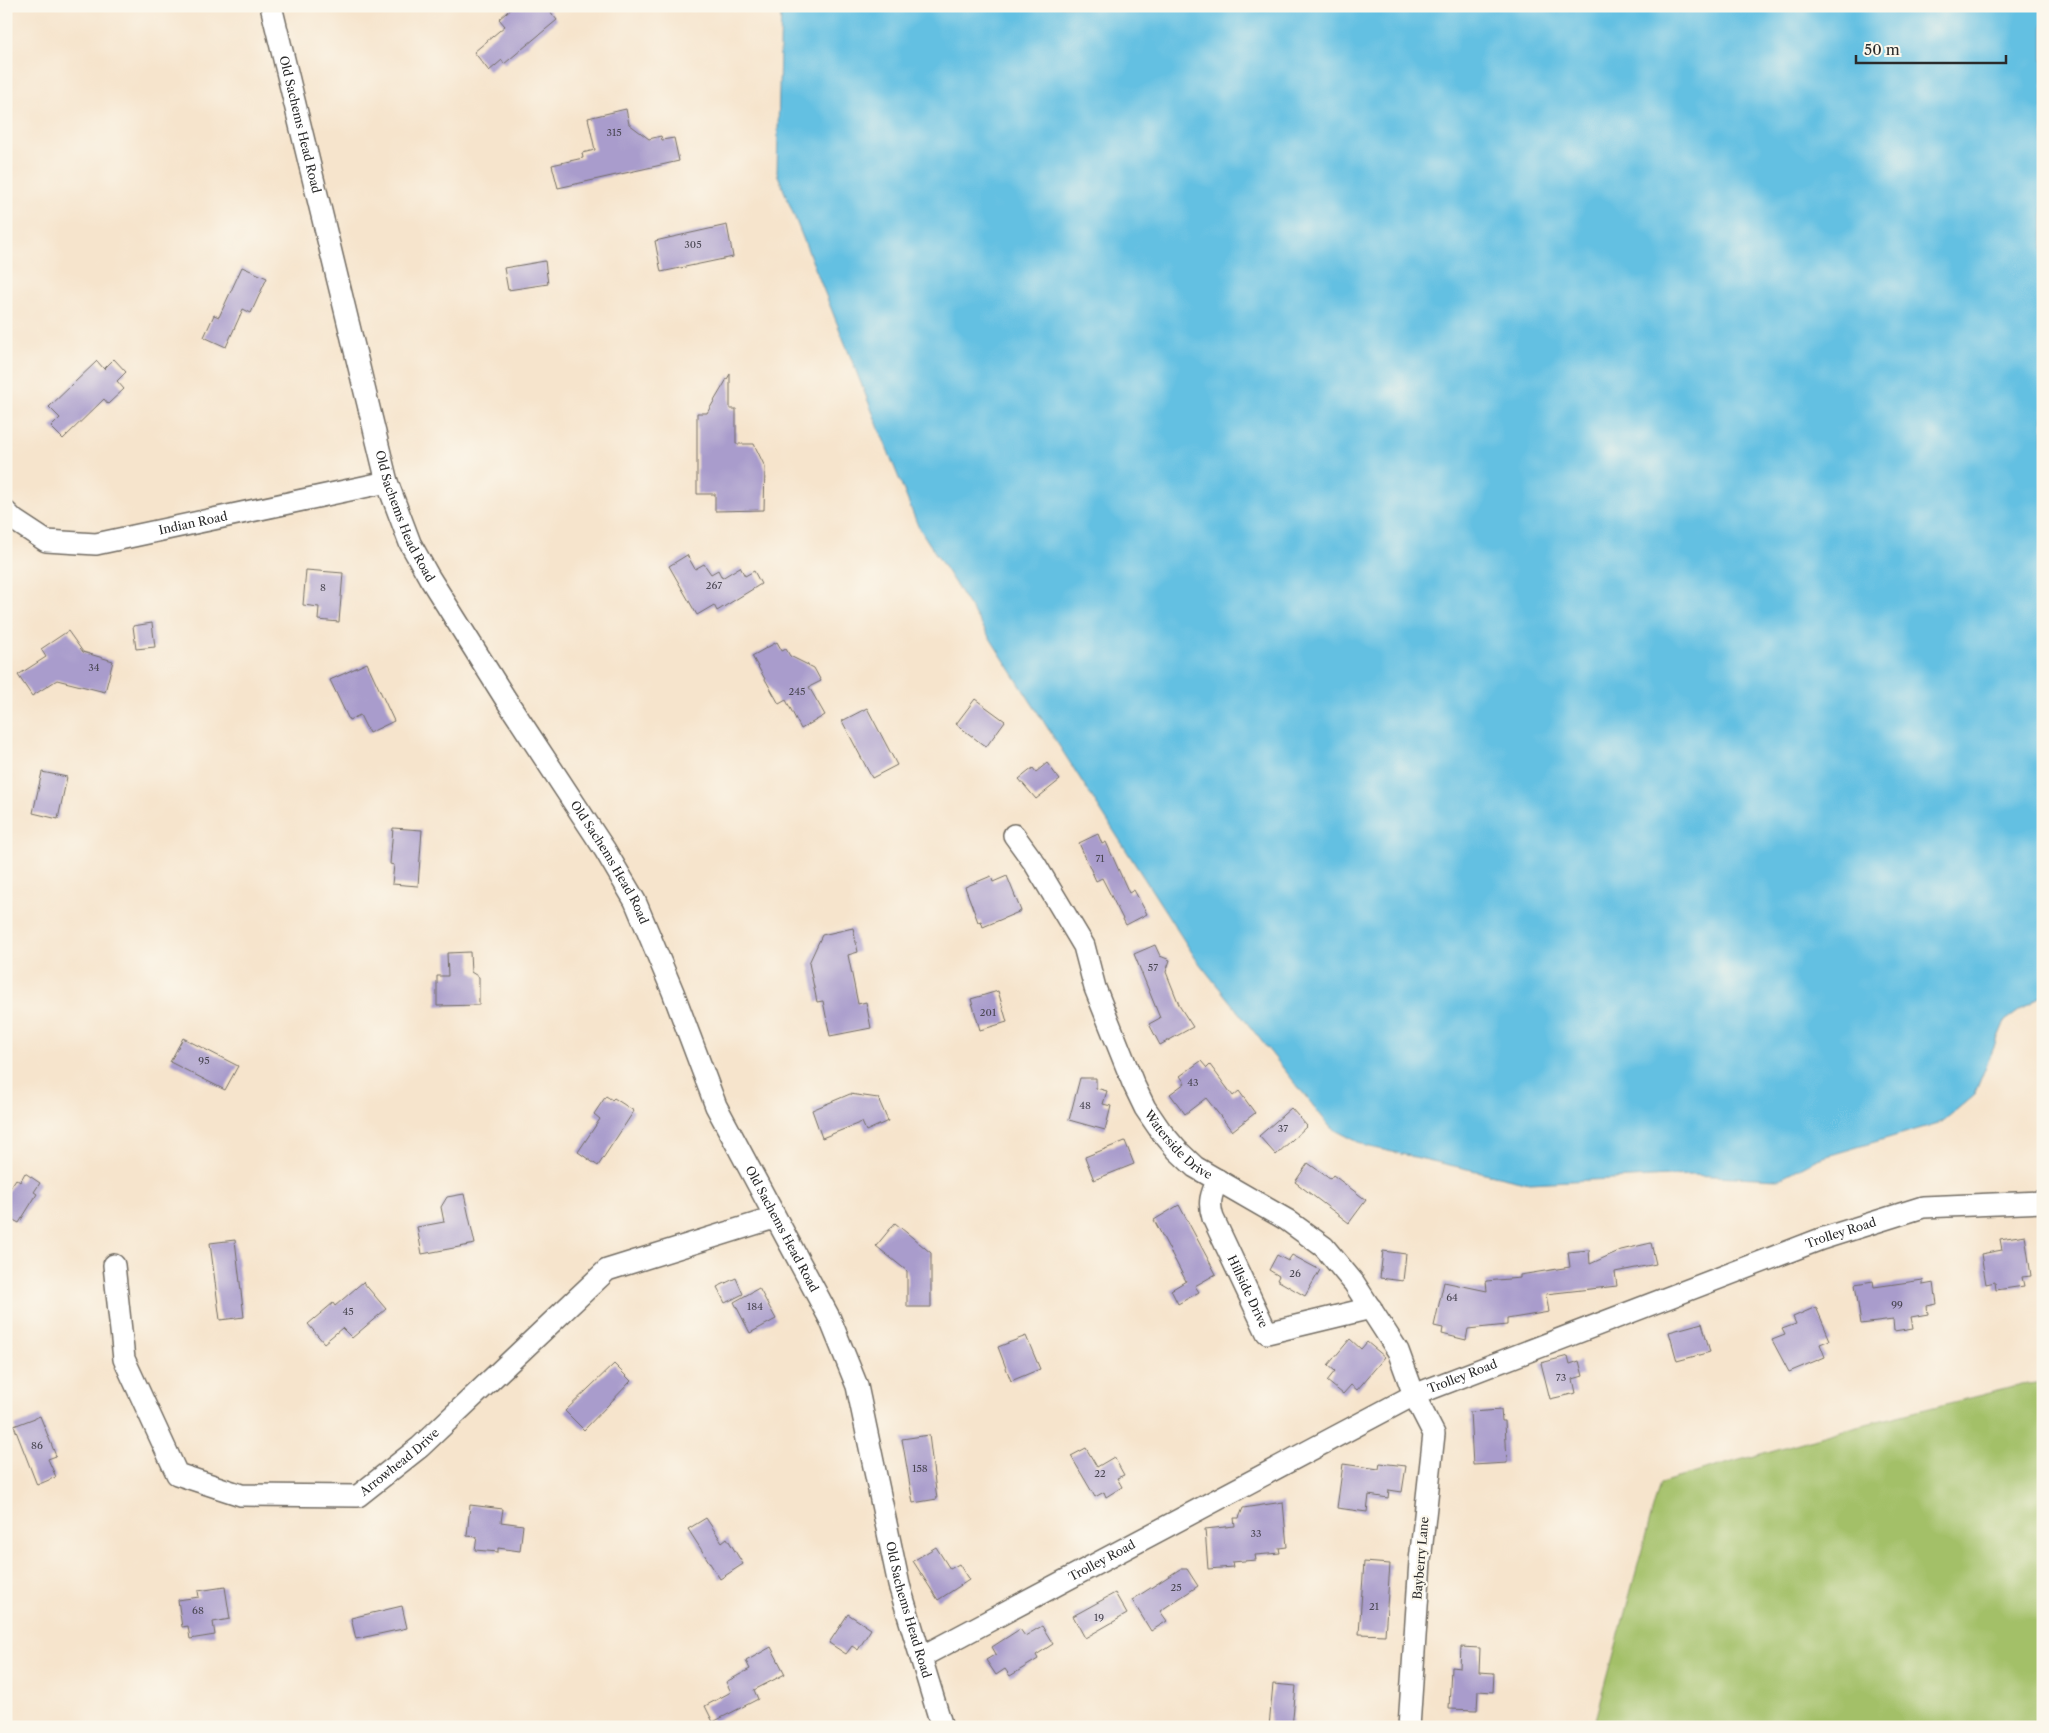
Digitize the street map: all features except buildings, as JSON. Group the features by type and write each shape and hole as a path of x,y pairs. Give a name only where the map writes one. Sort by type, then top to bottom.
{"street":[{"name":"Old Sachems Head Road","path":"271,6 387,482 410,543 429,577 505,698 605,850 635,901 673,992 716,1106 774,1218 830,1319 857,1386 888,1538 942,1727"},
{"name":"Indian Road","path":"6,512 14,520 46,541 96,544 387,482"},
{"name":"Waterside Drive","path":"1014,836 1035,864 1084,946 1095,988 1133,1084 1145,1108 1177,1150 1195,1167 1287,1220 1324,1247 1349,1276 1398,1351 1414,1395"},
{"name":"Hillside Drive","path":"1218,1180 1211,1194 1209,1207 1267,1332 1370,1308"},
{"name":"Trolley Road","path":"921,1657 1414,1395 1821,1239 1923,1207 2043,1202"},
{"name":"Arrowhead Drive","path":"114,1265 124,1359 177,1474 241,1496 358,1496 420,1448 607,1270 774,1218"},
{"name":"Bayberry Lane","path":"1409,1727 1420,1562 1434,1434 1414,1395"}],"green space":[{"path":"2043,1382 2043,1727 1594,1727 1660,1483 1854,1427 2021,1385"}],"water":[{"path":"781,6 2043,6 2043,994 2005,1021 1974,1095 1942,1122 1817,1159 1779,1179 1691,1175 1529,1183 1366,1146 1331,1128 1196,959 918,526 777,173"}]}
